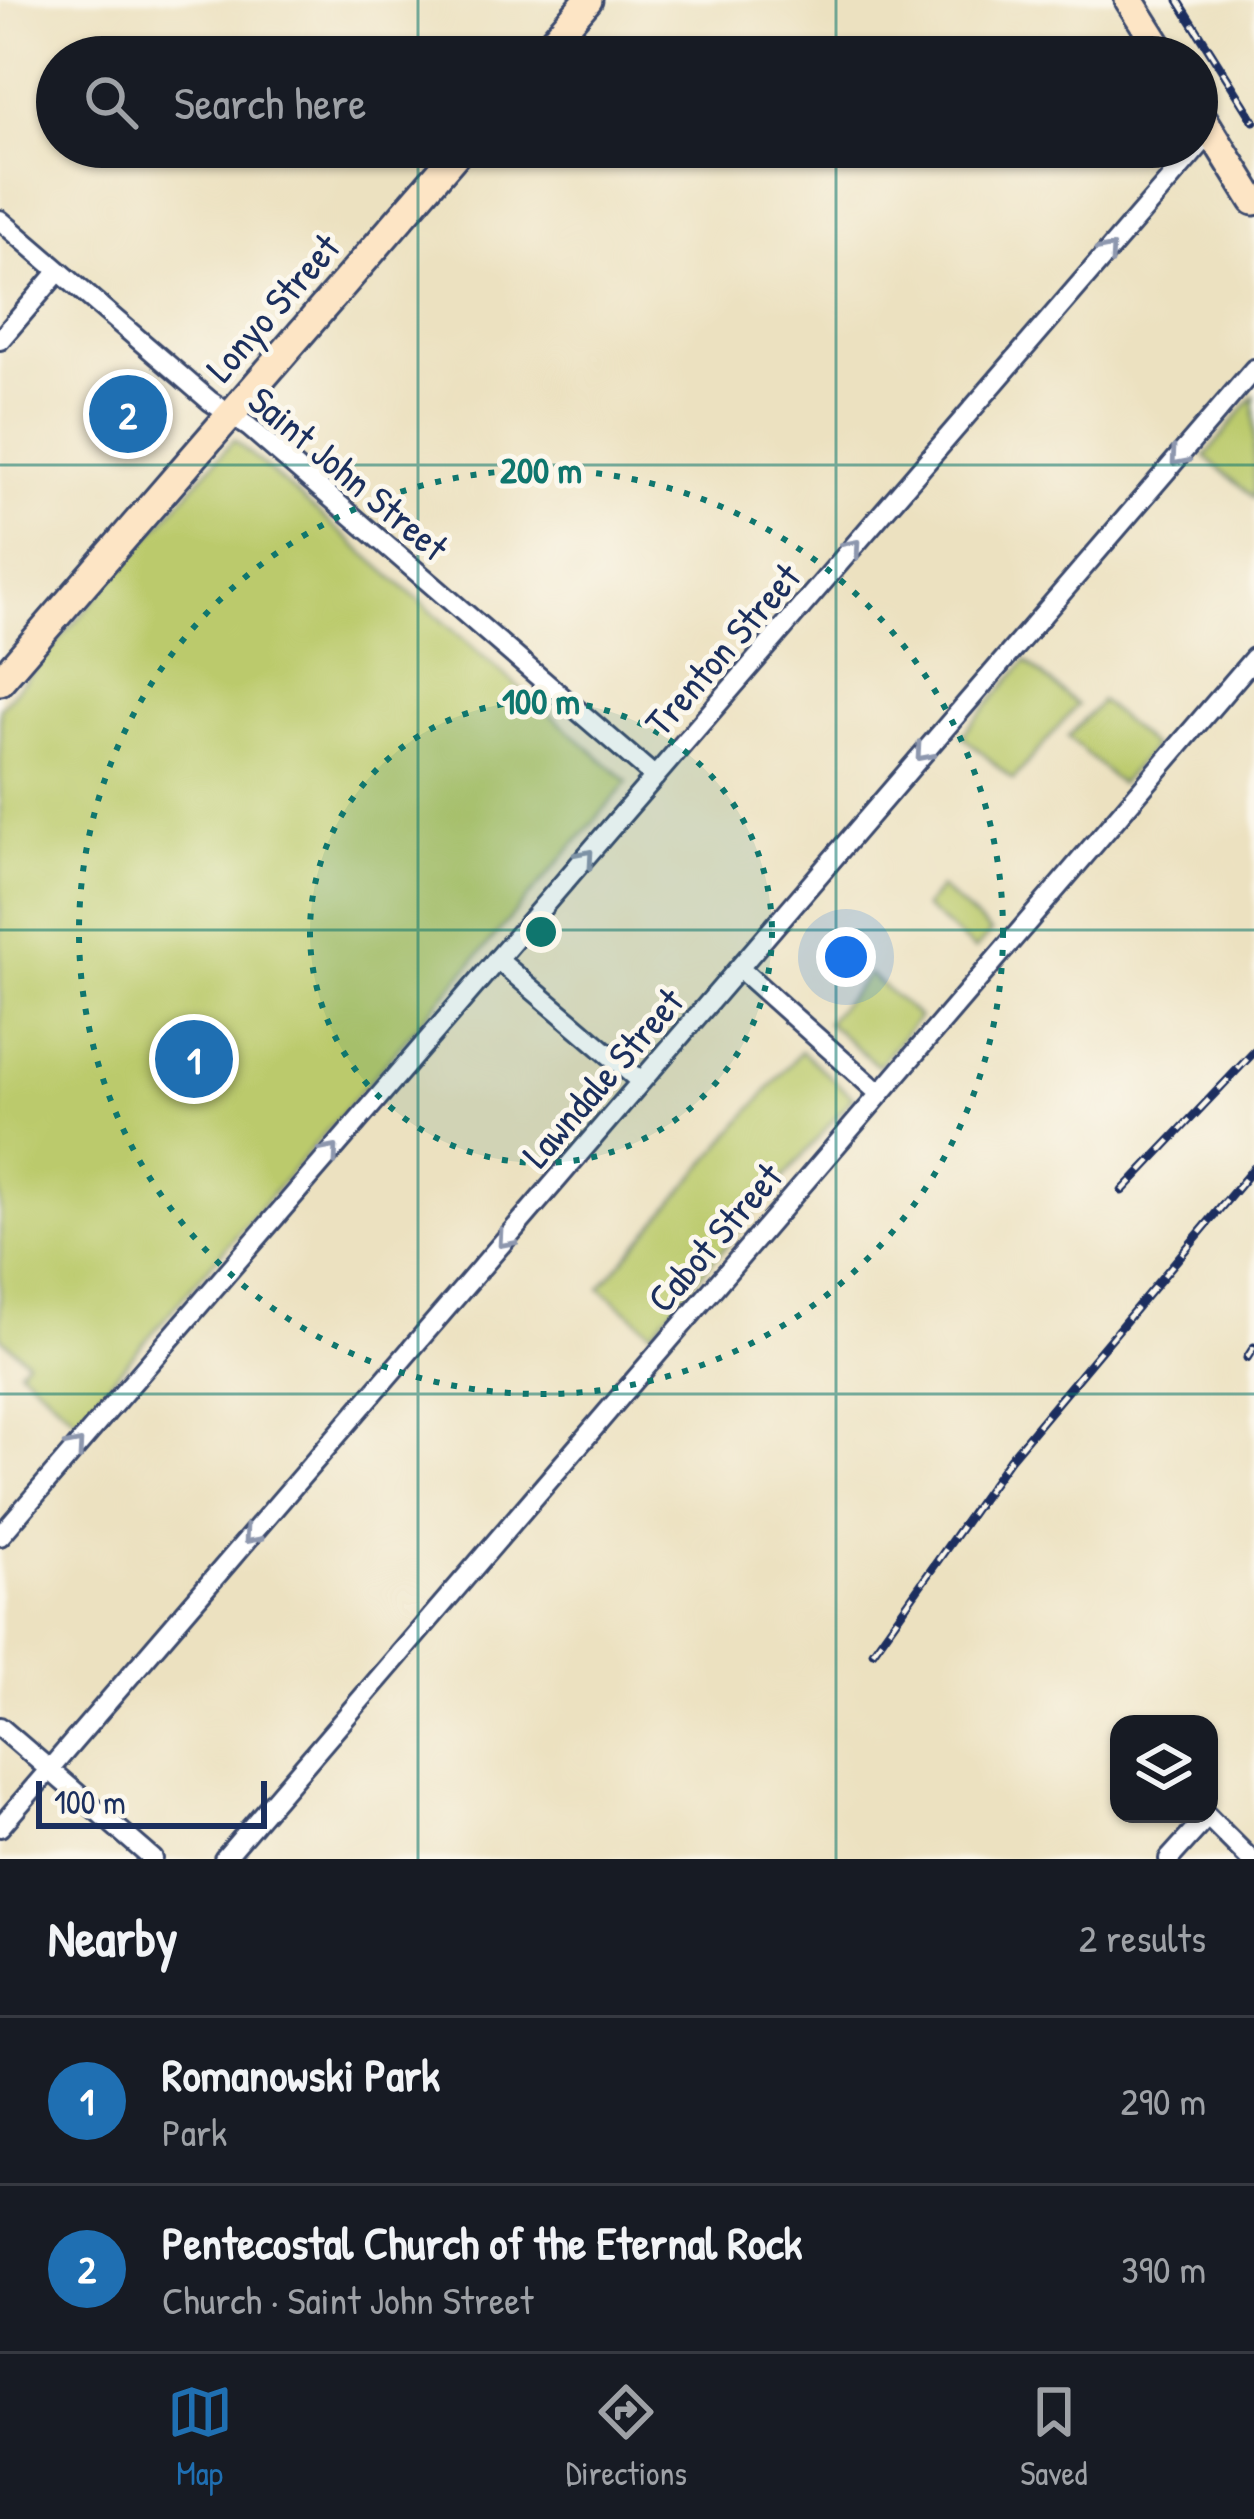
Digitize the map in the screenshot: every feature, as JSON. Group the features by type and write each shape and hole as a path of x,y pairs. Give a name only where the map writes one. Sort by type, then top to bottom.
{"street":[{"path":"557,36 588,0"},
{"path":"1129,0 1152,36"},
{"path":"1218,143 1254,201"},
{"name":"Lonyo Street","path":"0,681 444,168"},
{"name":"Trenton Street","path":"0,1536 655,777 1164,168"},
{"name":"Saint John Street","path":"0,220 655,777"},
{"path":"0,340 59,272"},
{"name":"Lawndale Street","path":"0,1828 1254,369"},
{"name":"Cabot Street","path":"224,1859 1254,658"},
{"path":"497,959 641,1082"},
{"path":"739,968 880,1094"},
{"path":"0,1727 153,1859"},
{"path":"1169,1859 1199,1823"},
{"path":"1214,1823 1250,1859"}],"green space":[{"path":"1254,396 1254,498 1205,457"},
{"path":"234,440 628,782 77,1420 19,1369 27,1360 0,1337 0,708"},
{"path":"1026,661 1077,705 1013,780 962,735"},
{"path":"1101,701 1153,747 1120,784 1068,737"},
{"path":"940,888 991,932 975,950 924,907"},
{"path":"869,974 919,1017 878,1066 827,1022"},
{"path":"801,1051 853,1097 652,1332 600,1288"}],"railway":[{"path":"1178,0 1201,36"},
{"path":"1218,64 1254,121"},
{"path":"1122,1191 1254,1052"},
{"path":"873,1652 1009,1460 1254,1168"},
{"path":"1247,1358 1254,1347"}],"place":[{"name":"Pentecostal Church of the Eternal Rock","path":"128,414"},
{"name":"Romanowski Park","path":"194,1059"}]}
